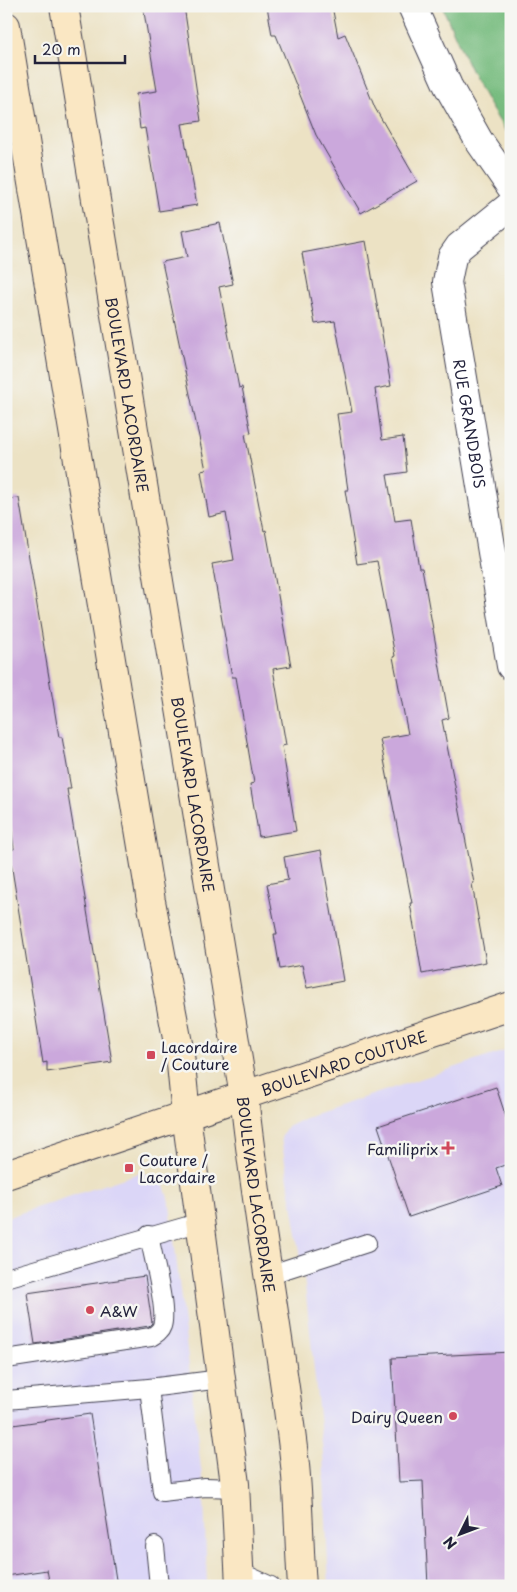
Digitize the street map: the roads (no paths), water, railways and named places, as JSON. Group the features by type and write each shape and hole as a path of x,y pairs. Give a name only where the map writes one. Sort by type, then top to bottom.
{"main road":[{"name":"BOULEVARD LACORDAIRE","path":"64,6 244,1096 251,1165 295,1467 302,1586"},
{"path":"6,26 151,901 180,1054 186,1115 236,1488 240,1579"},
{"name":"BOULEVARD COUTURE","path":"6,1175 511,1006"}],"street":[{"path":"412,6 453,94 479,141 511,187"},
{"name":"RUE GRANDBOIS","path":"511,205 459,247 452,257 447,282 511,666"}],"lane":[{"path":"6,1278 149,1235 201,1222"},
{"path":"6,1359 151,1337 159,1332 163,1324 163,1309 149,1235"},
{"path":"268,1275 367,1243"},
{"path":"6,1400 149,1388 221,1379"},
{"path":"149,1388 162,1492 205,1487 236,1488"},
{"path":"155,1546 159,1586"},
{"path":"240,1579 271,1586"}],"place":[{"name":"Lacordaire / Couture","path":"151,1055"},
{"name":"Familiprix","path":"448,1148"},
{"name":"Couture / Lacordaire","path":"129,1168"},
{"name":"A&W","path":"90,1310"},
{"name":"Dairy Queen","path":"453,1416"}]}
